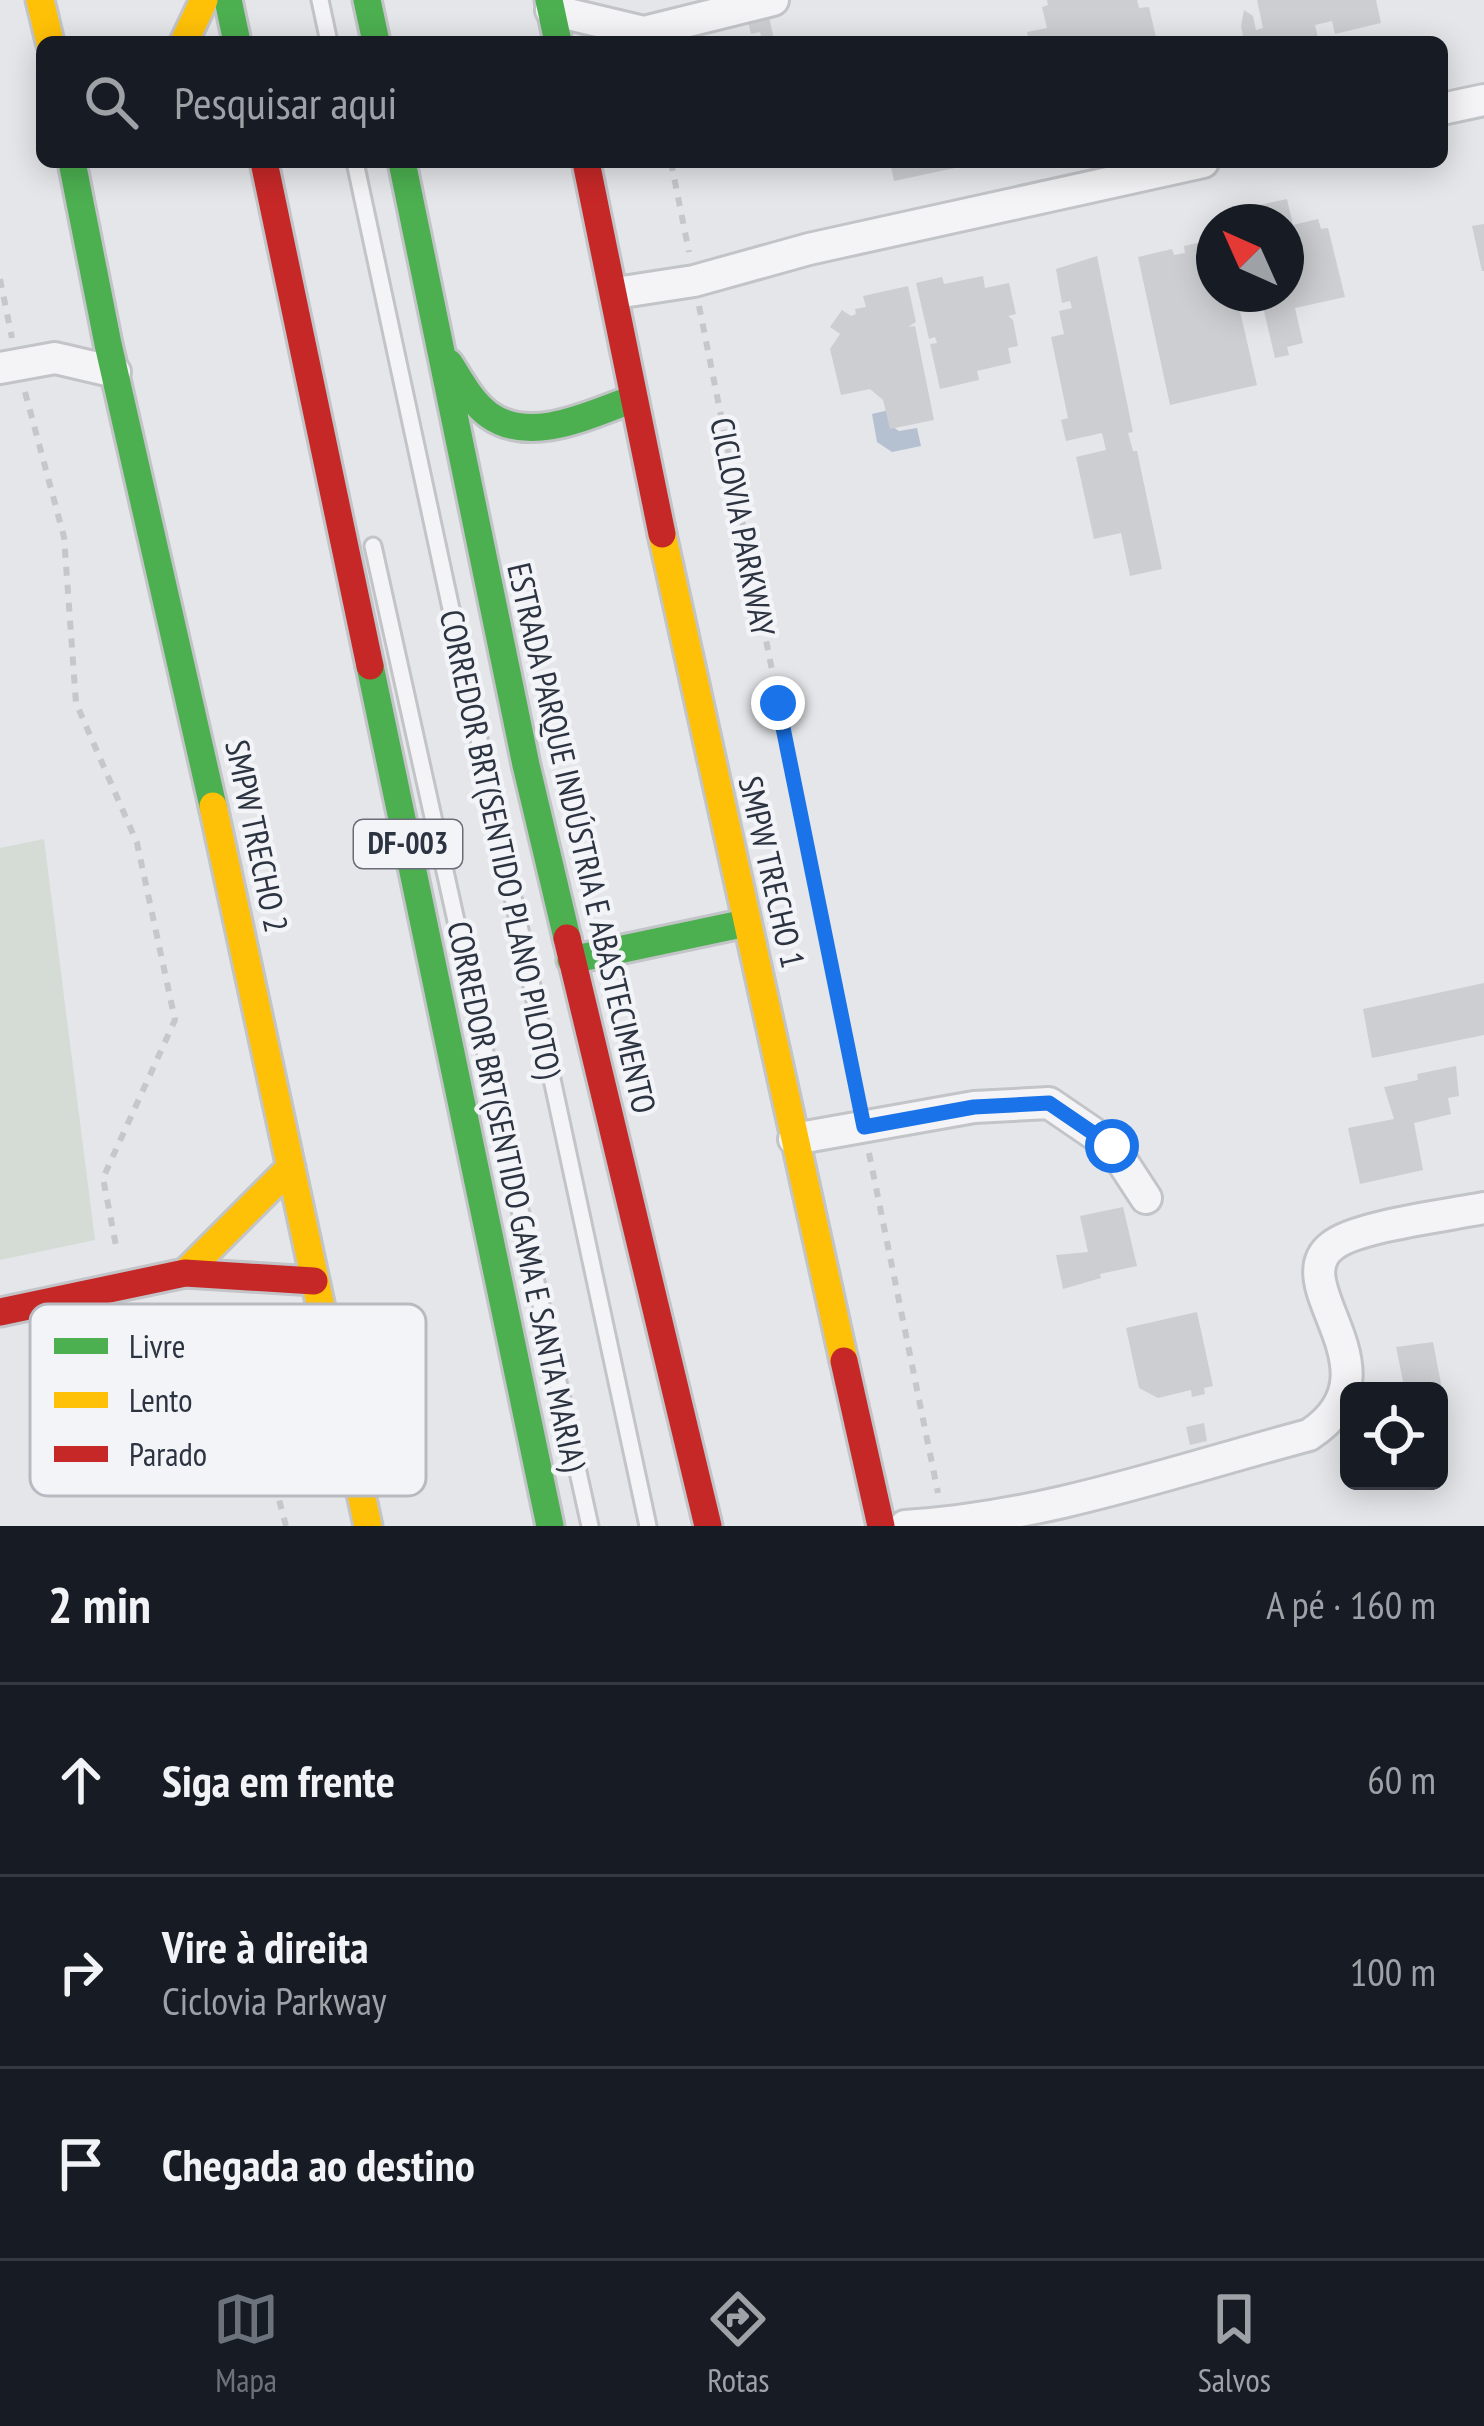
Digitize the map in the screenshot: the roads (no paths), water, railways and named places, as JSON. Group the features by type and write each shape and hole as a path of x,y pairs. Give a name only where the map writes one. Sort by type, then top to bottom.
{"main road":[{"path":"40,0 49,36"},
{"path":"187,36 204,0"},
{"path":"228,0 236,36"},
{"path":"367,0 375,36"},
{"path":"550,5 557,36"},
{"name":"SMPW TRECHO 2","path":"73,168 319,1304"},
{"name":"DF-003","path":"265,168 550,1526"},
{"name":"ESTRADA PARQUE INDÚSTRIA E ABASTECIMENTO","path":"403,168 480,554 571,960 708,1526"},
{"name":"SMPW TRECHO 1","path":"587,168 616,292 638,428 881,1526"},
{"path":"442,352 476,404 508,426 545,427 633,399"},
{"path":"530,453 638,428"},
{"path":"480,554 500,493"},
{"path":"571,960 746,923"},
{"path":"185,1273 291,1167"},
{"path":"37,1304 185,1273 314,1280"},
{"path":"0,1312 30,1306"},
{"name":"SMPW TRECHO 2","path":"361,1496 368,1526"}],"street":[{"path":"639,36 773,0"},
{"path":"550,5 632,36"},
{"path":"1448,108 1484,100"},
{"path":"616,292 694,281 808,249 1176,168"},
{"path":"55,358 104,322"},
{"path":"9,366 55,358 115,372"},
{"path":"794,1139 974,1107 1049,1103 1112,1146 1146,1198"},
{"path":"905,1526 944,1524 1047,1505 1309,1435 1339,1409 1348,1392 1348,1370 1319,1275 1322,1257 1332,1245 1356,1235 1484,1208"}],"lane":[{"path":"320,0 328,36"},
{"name":"CORREDOR BRT(SENTIDO PLANO PILOTO)","path":"356,168 648,1526"},
{"name":"CORREDOR BRT(SENTIDO GAMA E SANTA MARIA)","path":"370,532 590,1526"}],"water":[{"path":"889,410 893,427 899,431 917,428 921,446 892,452 877,442 872,414"}]}
